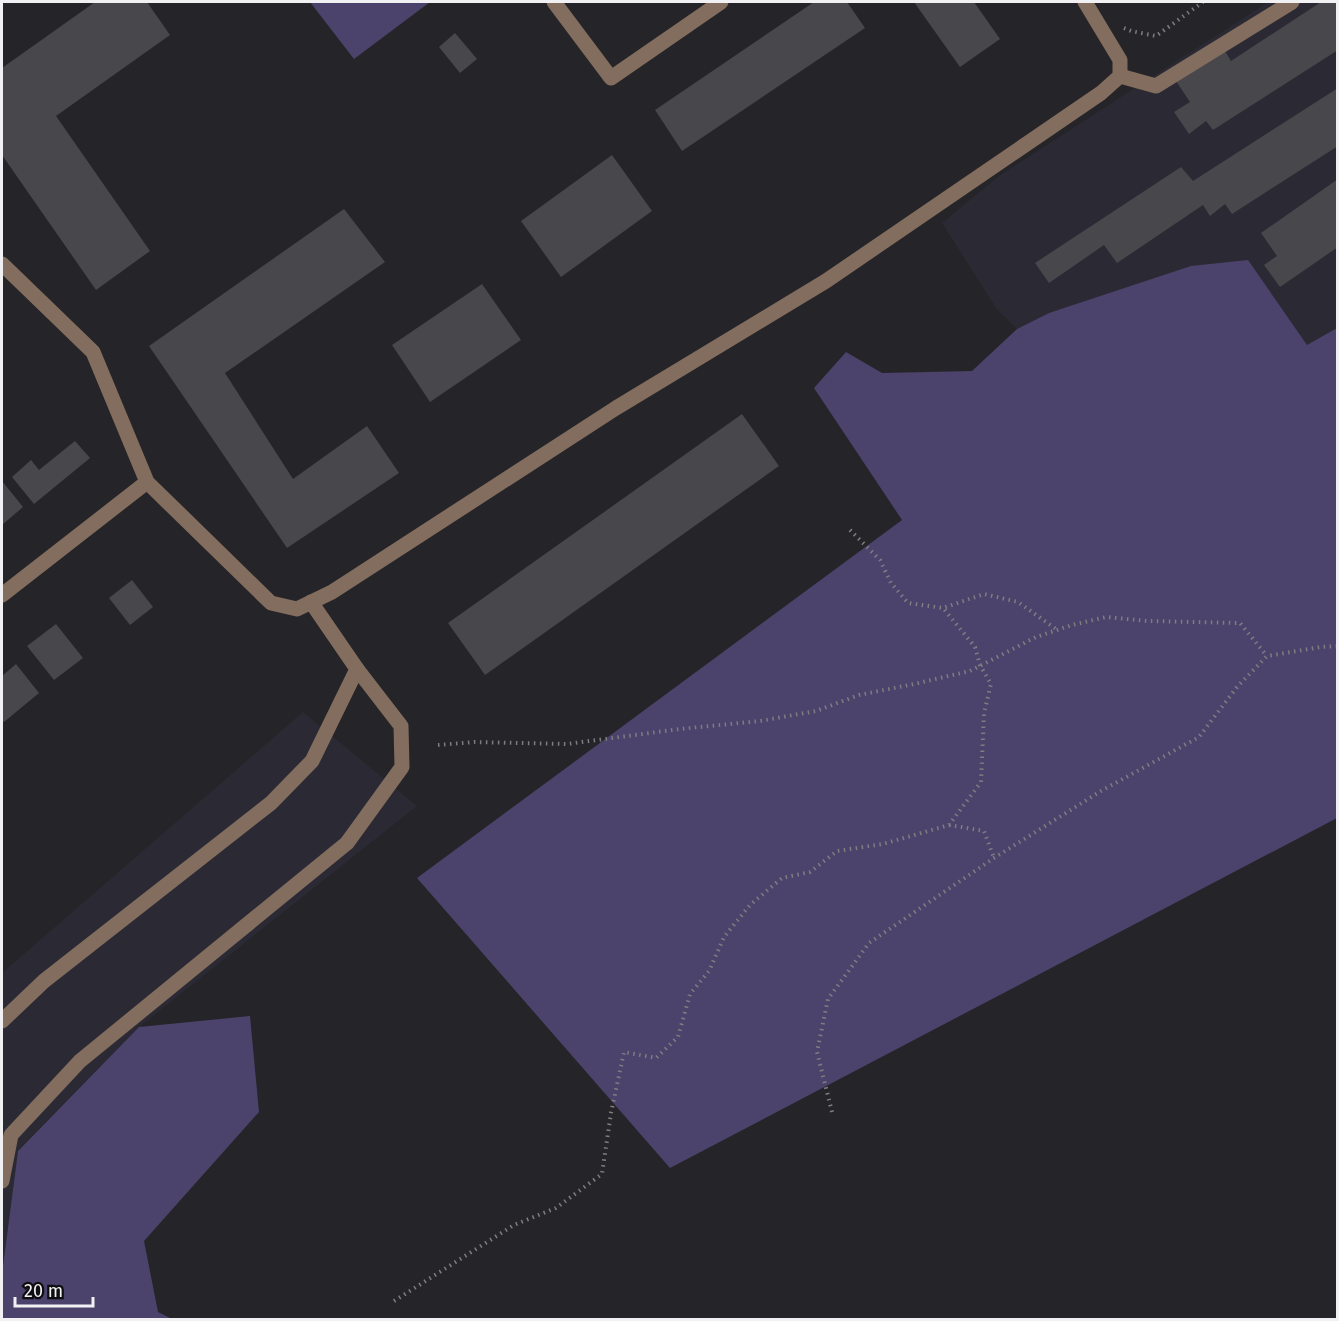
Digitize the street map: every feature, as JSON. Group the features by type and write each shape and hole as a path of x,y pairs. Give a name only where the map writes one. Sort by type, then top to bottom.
{"street":[{"path":"554,2 611,78 721,2"},
{"path":"2,264 93,351 147,482 271,603 297,609 332,592 616,408 826,282 1101,93 1120,76 1120,60 1085,2"},
{"path":"1120,76 1156,86 1292,2"},
{"path":"2,595 147,482"},
{"path":"2,1180 11,1135 80,1061 346,843 402,767 401,726 357,669 311,602"},
{"path":"2,1021 44,981 271,803 312,761 357,669"}],"path":[{"path":"1121,26 1131,31 1156,36 1203,2"},
{"path":"850,530 880,560 891,583 908,603 943,608 984,594 1018,602 1057,630"},
{"path":"943,608 975,647 980,665 991,684 984,712 981,782 949,825"},
{"path":"438,745 474,742 567,744 760,721 816,711 859,695 970,671 1036,637 1106,617 1147,621 1240,623 1267,656"},
{"path":"832,1112 817,1052 828,999 869,944 994,858 1101,791 1199,737 1237,687 1267,656 1338,646"},
{"path":"394,1301 514,1225 556,1208 602,1174 611,1113 624,1052 656,1058 678,1037 690,994 709,971 724,937 750,905 782,878 810,872 837,851 883,844 949,825 984,831 994,858"}],"shaded area":[{"path":"310,2 430,2 354,59"},
{"path":"1268,2 1337,2 1337,328 1307,345 1247,260 1049,313 1017,329 996,308 942,223 999,176"},
{"path":"1248,260 1307,345 1337,328 1337,818 670,1168 417,878 902,520 814,388 846,352 882,373 972,371 1017,329 1049,313 1191,266"},
{"path":"303,712 417,806 139,1027 18,1150 2,1268 2,973"},
{"path":"250,1016 259,1112 144,1241 158,1312 172,1319 2,1319 2,1268 18,1151 139,1027"}],"building":[{"path":"95,2 147,2 170,35 56,116 150,251 96,290 2,155 2,68"},
{"path":"814,2 847,2 865,28 682,151 655,110"},
{"path":"914,2 974,2 1000,39 960,67"},
{"path":"1321,2 1338,2 1338,50 1213,130 1206,121 1189,134 1174,112 1190,102 1176,81 1225,51 1231,61"},
{"path":"455,33 477,59 460,73 439,47"},
{"path":"1338,88 1338,146 1232,214 1225,204 1210,216 1203,205 1117,263 1104,245 1049,283 1035,263 1181,167 1193,181"},
{"path":"612,155 652,211 561,277 521,221"},
{"path":"1338,179 1338,247 1280,287 1264,265 1277,256 1261,233"},
{"path":"344,209 385,262 225,373 293,479 367,426 399,473 287,548 149,346"},
{"path":"482,284 521,340 430,402 392,345"},
{"path":"742,414 779,466 485,675 448,623"},
{"path":"75,441 90,458 34,504 12,477 31,460 39,470"},
{"path":"2,481 23,507 2,525"},
{"path":"132,580 153,607 130,625 109,598"},
{"path":"56,624 83,658 54,680 27,646"},
{"path":"16,664 39,693 4,722 2,719 2,676"}]}
